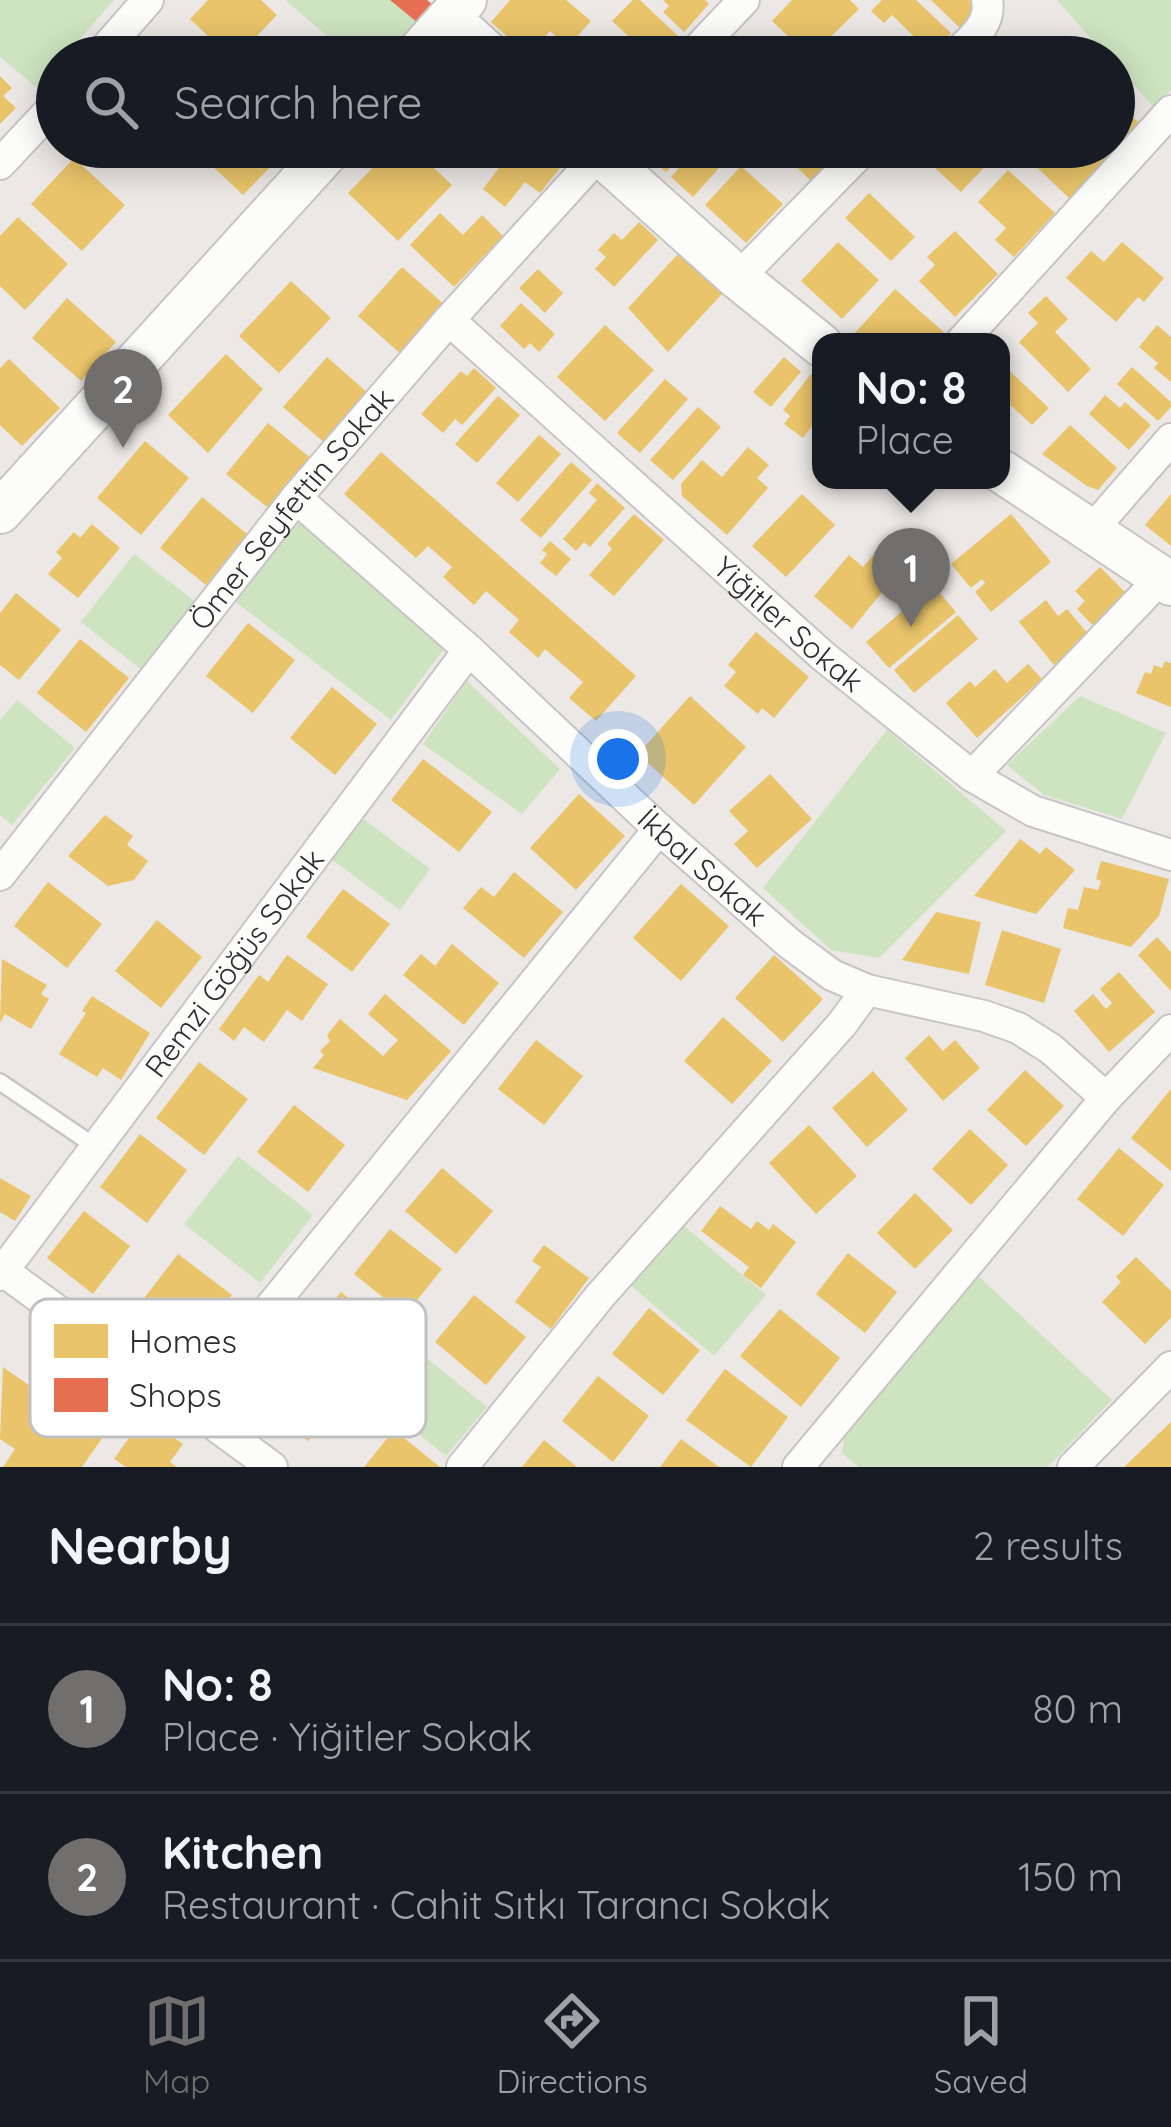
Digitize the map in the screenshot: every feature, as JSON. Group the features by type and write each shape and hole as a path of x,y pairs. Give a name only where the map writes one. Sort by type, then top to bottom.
{"street":[{"path":"116,36 148,0"},
{"path":"711,36 744,0"},
{"path":"974,36 988,18 987,0"},
{"path":"433,36 457,9 477,36"},
{"path":"1135,151 1171,111"},
{"path":"0,164 36,125"},
{"path":"0,512 313,168"},
{"name":"Ömer Seyfettin Sokak","path":"0,875 296,498 582,168"},
{"path":"619,168 738,278 812,338"},
{"path":"738,278 845,168"},
{"path":"969,333 1119,168"},
{"name":"Yiğitler Sokak","path":"449,320 823,656 972,776 1033,812 1171,854"},
{"path":"1091,531 1171,439"},
{"path":"972,776 1166,581 1010,477"},
{"name":"İkbal Sokak","path":"296,498 790,944 832,975 867,990 1018,1028 1051,1049 1106,1098"},
{"name":"Remzi Göğüs Sokak","path":"2,1273 469,650"},
{"path":"277,1299 659,829"},
{"path":"462,1467 601,1296 867,990"},
{"path":"813,1462 1106,1098 1171,1030"},
{"path":"2,1273 39,1299"},
{"path":"1072,1467 1171,1367"},
{"path":"232,1437 272,1467"}],"lane":[{"path":"0,1082 96,1148"}],"green space":[{"path":"0,0 114,0 82,36 36,36 36,87 0,57"},
{"path":"285,0 390,0 418,23 403,36 327,36"},
{"path":"1057,0 1171,0 1171,90 1153,106 1135,87 1135,36 1089,36"},
{"path":"295,520 446,646 391,720 233,600"},
{"path":"134,554 197,603 143,671 81,622"},
{"path":"467,681 560,769 522,814 423,744"},
{"path":"1080,696 1166,733 1122,819 1044,795 1007,765"},
{"path":"17,700 75,748 12,825 0,815 0,720"},
{"path":"887,730 1006,831 879,958 831,950 763,888"},
{"path":"361,817 430,869 400,910 330,858"},
{"path":"238,1156 313,1215 260,1283 184,1224"},
{"path":"683,1225 766,1295 714,1356 631,1286"},
{"path":"977,1275 1112,1400 1048,1467 859,1467 842,1453 845,1433"},
{"path":"426,1358 487,1407 446,1456 422,1437"}],"building: Homes":[{"path":"208,0 261,0 277,15 257,36 208,36 190,19"},
{"path":"510,0 566,0 591,21 578,36 556,36 550,31 545,36 507,36 491,22"},
{"path":"633,0 640,0 678,36 628,36 612,21"},
{"path":"663,0 705,0 709,4 684,32 663,12 669,6"},
{"path":"792,0 850,0 859,9 831,36 788,36 772,21"},
{"path":"882,0 916,0 951,33 914,36 892,15 884,23 871,11"},
{"path":"931,0 969,0 980,10 961,29"},
{"path":"0,76 12,88 3,96 16,108 0,124"},
{"path":"65,168 85,168 125,205 82,251 31,204"},
{"path":"214,168 269,168 243,195"},
{"path":"372,168 434,168 452,185 398,241 348,193"},
{"path":"499,168 560,168 540,193 525,182 505,207 483,189"},
{"path":"679,168 719,168 693,197 671,177"},
{"path":"739,168 783,204 746,243 705,205"},
{"path":"798,168 824,168 811,181"},
{"path":"935,168 984,168 961,192"},
{"path":"1038,168 1101,168 1071,200"},
{"path":"1008,170 1055,213 1014,257 995,240 1006,228 978,202"},
{"path":"869,193 915,237 891,261 845,218"},
{"path":"440,213 463,235 482,215 503,236 454,287 410,245"},
{"path":"18,217 68,264 25,310 0,286 0,236"},
{"path":"639,222 658,240 614,287 595,269 606,257 598,250 614,233 622,240"},
{"path":"955,231 998,274 955,317 919,281 935,265 927,257"},
{"path":"838,242 879,280 842,319 801,281"},
{"path":"1122,242 1164,278 1144,302 1138,297 1116,322 1066,278 1091,251 1104,262"},
{"path":"679,253 723,293 668,352 628,308"},
{"path":"402,267 446,306 402,355 358,316"},
{"path":"538,269 563,293 545,313 519,288"},
{"path":"291,281 331,318 279,373 239,336"},
{"path":"895,289 945,333 855,333"},
{"path":"1046,296 1068,319 1055,332 1091,369 1068,392 1019,342 1038,323 1028,313"},
{"path":"67,298 116,342 81,381 32,338"},
{"path":"521,303 555,334 539,352 530,343 524,349 500,326"},
{"path":"605,325 654,370 605,421 557,377"},
{"path":"1157,325 1171,337 1171,382 1139,347"},
{"path":"226,354 263,389 208,453 168,415"},
{"path":"327,357 370,395 327,445 283,407"},
{"path":"784,357 801,372 771,407 753,392"},
{"path":"9,359 60,408 22,446 0,425 0,368"},
{"path":"1132,367 1171,402 1158,421 1117,384"},
{"path":"474,368 496,388 462,425 455,419 443,433 421,414 461,371 467,376"},
{"path":"1010,371 1049,408 1032,425 1010,405"},
{"path":"812,375 812,426 803,438 784,424 790,416 783,410"},
{"path":"665,379 688,399 640,453 617,433"},
{"path":"1105,395 1120,408 1125,402 1151,425 1129,450 1089,414"},
{"path":"498,396 520,415 477,463 455,444"},
{"path":"698,407 721,427 673,480 650,460"},
{"path":"268,423 313,460 272,511 226,474"},
{"path":"1070,425 1117,468 1098,490 1042,454"},
{"path":"539,435 561,454 518,502 496,483"},
{"path":"145,441 189,478 141,535 97,498"},
{"path":"748,447 769,465 757,478 768,488 727,535 682,496 681,484 702,460 722,477"},
{"path":"381,452 636,676 596,721 569,698 583,682 545,649 538,658 509,632 519,620 486,591 474,605 443,577 452,567 428,546 416,558 344,494"},
{"path":"571,462 592,480 541,538 520,520"},
{"path":"597,483 625,508 590,547 584,542 576,551 563,539 597,500 589,493"},
{"path":"802,494 835,525 786,577 752,546"},
{"path":"1171,494 1171,546 1145,525"},
{"path":"202,497 247,534 206,585 160,548"},
{"path":"634,514 664,540 614,596 589,575 612,549 607,544"},
{"path":"1011,514 1051,562 991,612 975,592 985,583 982,579 971,588 951,564"},
{"path":"92,524 120,548 78,598 48,574 62,558 56,552 74,532 80,538"},
{"path":"550,541 571,559 556,576 540,563"},
{"path":"874,554 897,574 852,629 814,596 849,555 863,567"},
{"path":"1100,567 1133,600 1100,633 1077,609 1085,601 1075,591"},
{"path":"933,585 956,612 889,668 866,642"},
{"path":"16,593 61,630 19,680 0,665 0,613"},
{"path":"1046,600 1058,616 1067,609 1090,636 1054,665 1019,622"},
{"path":"958,615 978,639 914,693 894,670"},
{"path":"248,623 295,660 253,713 206,676"},
{"path":"756,632 809,677 774,718 762,708 758,714 724,686 736,672 728,665"},
{"path":"80,639 129,678 86,732 37,693"},
{"path":"1165,661 1171,663 1171,707 1136,693 1145,672 1151,674 1154,665 1162,668"},
{"path":"1028,664 1042,679 977,738 946,703 970,681 975,687 995,669 1007,683"},
{"path":"332,687 377,724 335,775 290,738"},
{"path":"690,696 746,747 694,805 638,754"},
{"path":"423,759 492,812 459,852 391,800"},
{"path":"770,774 812,819 757,868 734,844 748,831 729,811"},
{"path":"579,794 625,836 576,890 530,848"},
{"path":"105,815 133,836 127,845 148,861 134,880 108,886 68,856"},
{"path":"1020,839 1040,854 1046,847 1075,870 1036,914 974,896"},
{"path":"1101,861 1169,879 1159,916 1131,947 1063,928 1068,908 1078,910 1084,887 1098,890"},
{"path":"514,872 563,912 524,958 463,908 481,887 494,897"},
{"path":"48,882 102,924 67,968 14,926"},
{"path":"681,884 729,926 681,981 633,938"},
{"path":"343,889 390,924 352,972 306,937"},
{"path":"936,912 981,922 969,974 902,960"},
{"path":"157,920 202,957 161,1008 115,971"},
{"path":"1002,930 1061,949 1044,1003 985,985"},
{"path":"1157,937 1171,952 1171,991 1138,955"},
{"path":"452,944 499,983 464,1025 403,975 421,954 435,966"},
{"path":"287,955 328,984 302,1021 287,1010 264,1042 244,1027 234,1041 219,1029 259,975 268,982"},
{"path":"774,955 823,999 783,1042 735,998"},
{"path":"2,959 47,985 41,994 49,999 31,1029 5,1014 0,1023"},
{"path":"1119,972 1155,1012 1109,1052 1074,1011 1093,994 1106,1009 1112,1003 1100,989"},
{"path":"385,994 451,1051 407,1100 313,1068 330,1041 327,1035 340,1019 383,1056 398,1040 368,1014"},
{"path":"92,996 150,1033 121,1080 103,1068 97,1077 59,1054"},
{"path":"723,1017 772,1061 732,1104 684,1061"},
{"path":"929,1035 943,1051 955,1040 980,1068 943,1101 905,1058"},
{"path":"536,1040 583,1076 544,1125 498,1089"},
{"path":"199,1062 248,1099 204,1155 156,1118"},
{"path":"1025,1070 1064,1106 1026,1146 987,1110"},
{"path":"873,1071 908,1110 867,1147 832,1108"},
{"path":"1171,1089 1171,1171 1131,1138"},
{"path":"294,1105 345,1145 308,1192 257,1152"},
{"path":"809,1125 857,1176 816,1214 769,1163"},
{"path":"970,1129 1008,1165 971,1205 932,1169"},
{"path":"140,1134 187,1170 147,1223 100,1187"},
{"path":"1119,1148 1164,1185 1123,1236 1077,1199"},
{"path":"442,1168 493,1211 456,1254 405,1211"},
{"path":"0,1178 31,1196 15,1221 0,1212"},
{"path":"915,1193 953,1230 915,1269 877,1233"},
{"path":"720,1206 751,1229 757,1221 769,1230 773,1224 796,1242 761,1288 743,1275 749,1267 701,1231"},
{"path":"84,1211 130,1246 93,1294 47,1258"},
{"path":"390,1229 442,1269 418,1299 385,1299 354,1274"},
{"path":"544,1245 589,1278 551,1329 515,1302 541,1267 532,1261"},
{"path":"848,1253 897,1292 865,1333 816,1294"},
{"path":"178,1254 232,1295 229,1299 144,1299"},
{"path":"1136,1257 1171,1291 1171,1318 1145,1344 1102,1302 1121,1282 1116,1277"},
{"path":"474,1295 526,1337 486,1385 435,1342"},
{"path":"649,1308 700,1350 663,1395 612,1354"},
{"path":"780,1309 840,1358 801,1407 740,1356"},
{"path":"3,1367 30,1386 30,1437 103,1437 82,1467 3,1467 15,1449 0,1439"},
{"path":"725,1369 788,1417 751,1467 686,1420"},
{"path":"598,1376 649,1416 613,1462 562,1421"},
{"path":"1171,1422 1171,1467 1124,1467"},
{"path":"130,1437 173,1437 183,1444 170,1462 177,1467 126,1467 114,1459"},
{"path":"388,1437 403,1437 440,1467 364,1467"},
{"path":"681,1439 719,1467 660,1467"},
{"path":"544,1440 577,1467 522,1467"}],"building: Shops":[{"path":"390,0 427,0 433,5 418,23"}],"place":[{"name":"Kitchen","path":"123,448"},
{"name":"No: 8","path":"911,627"}]}
